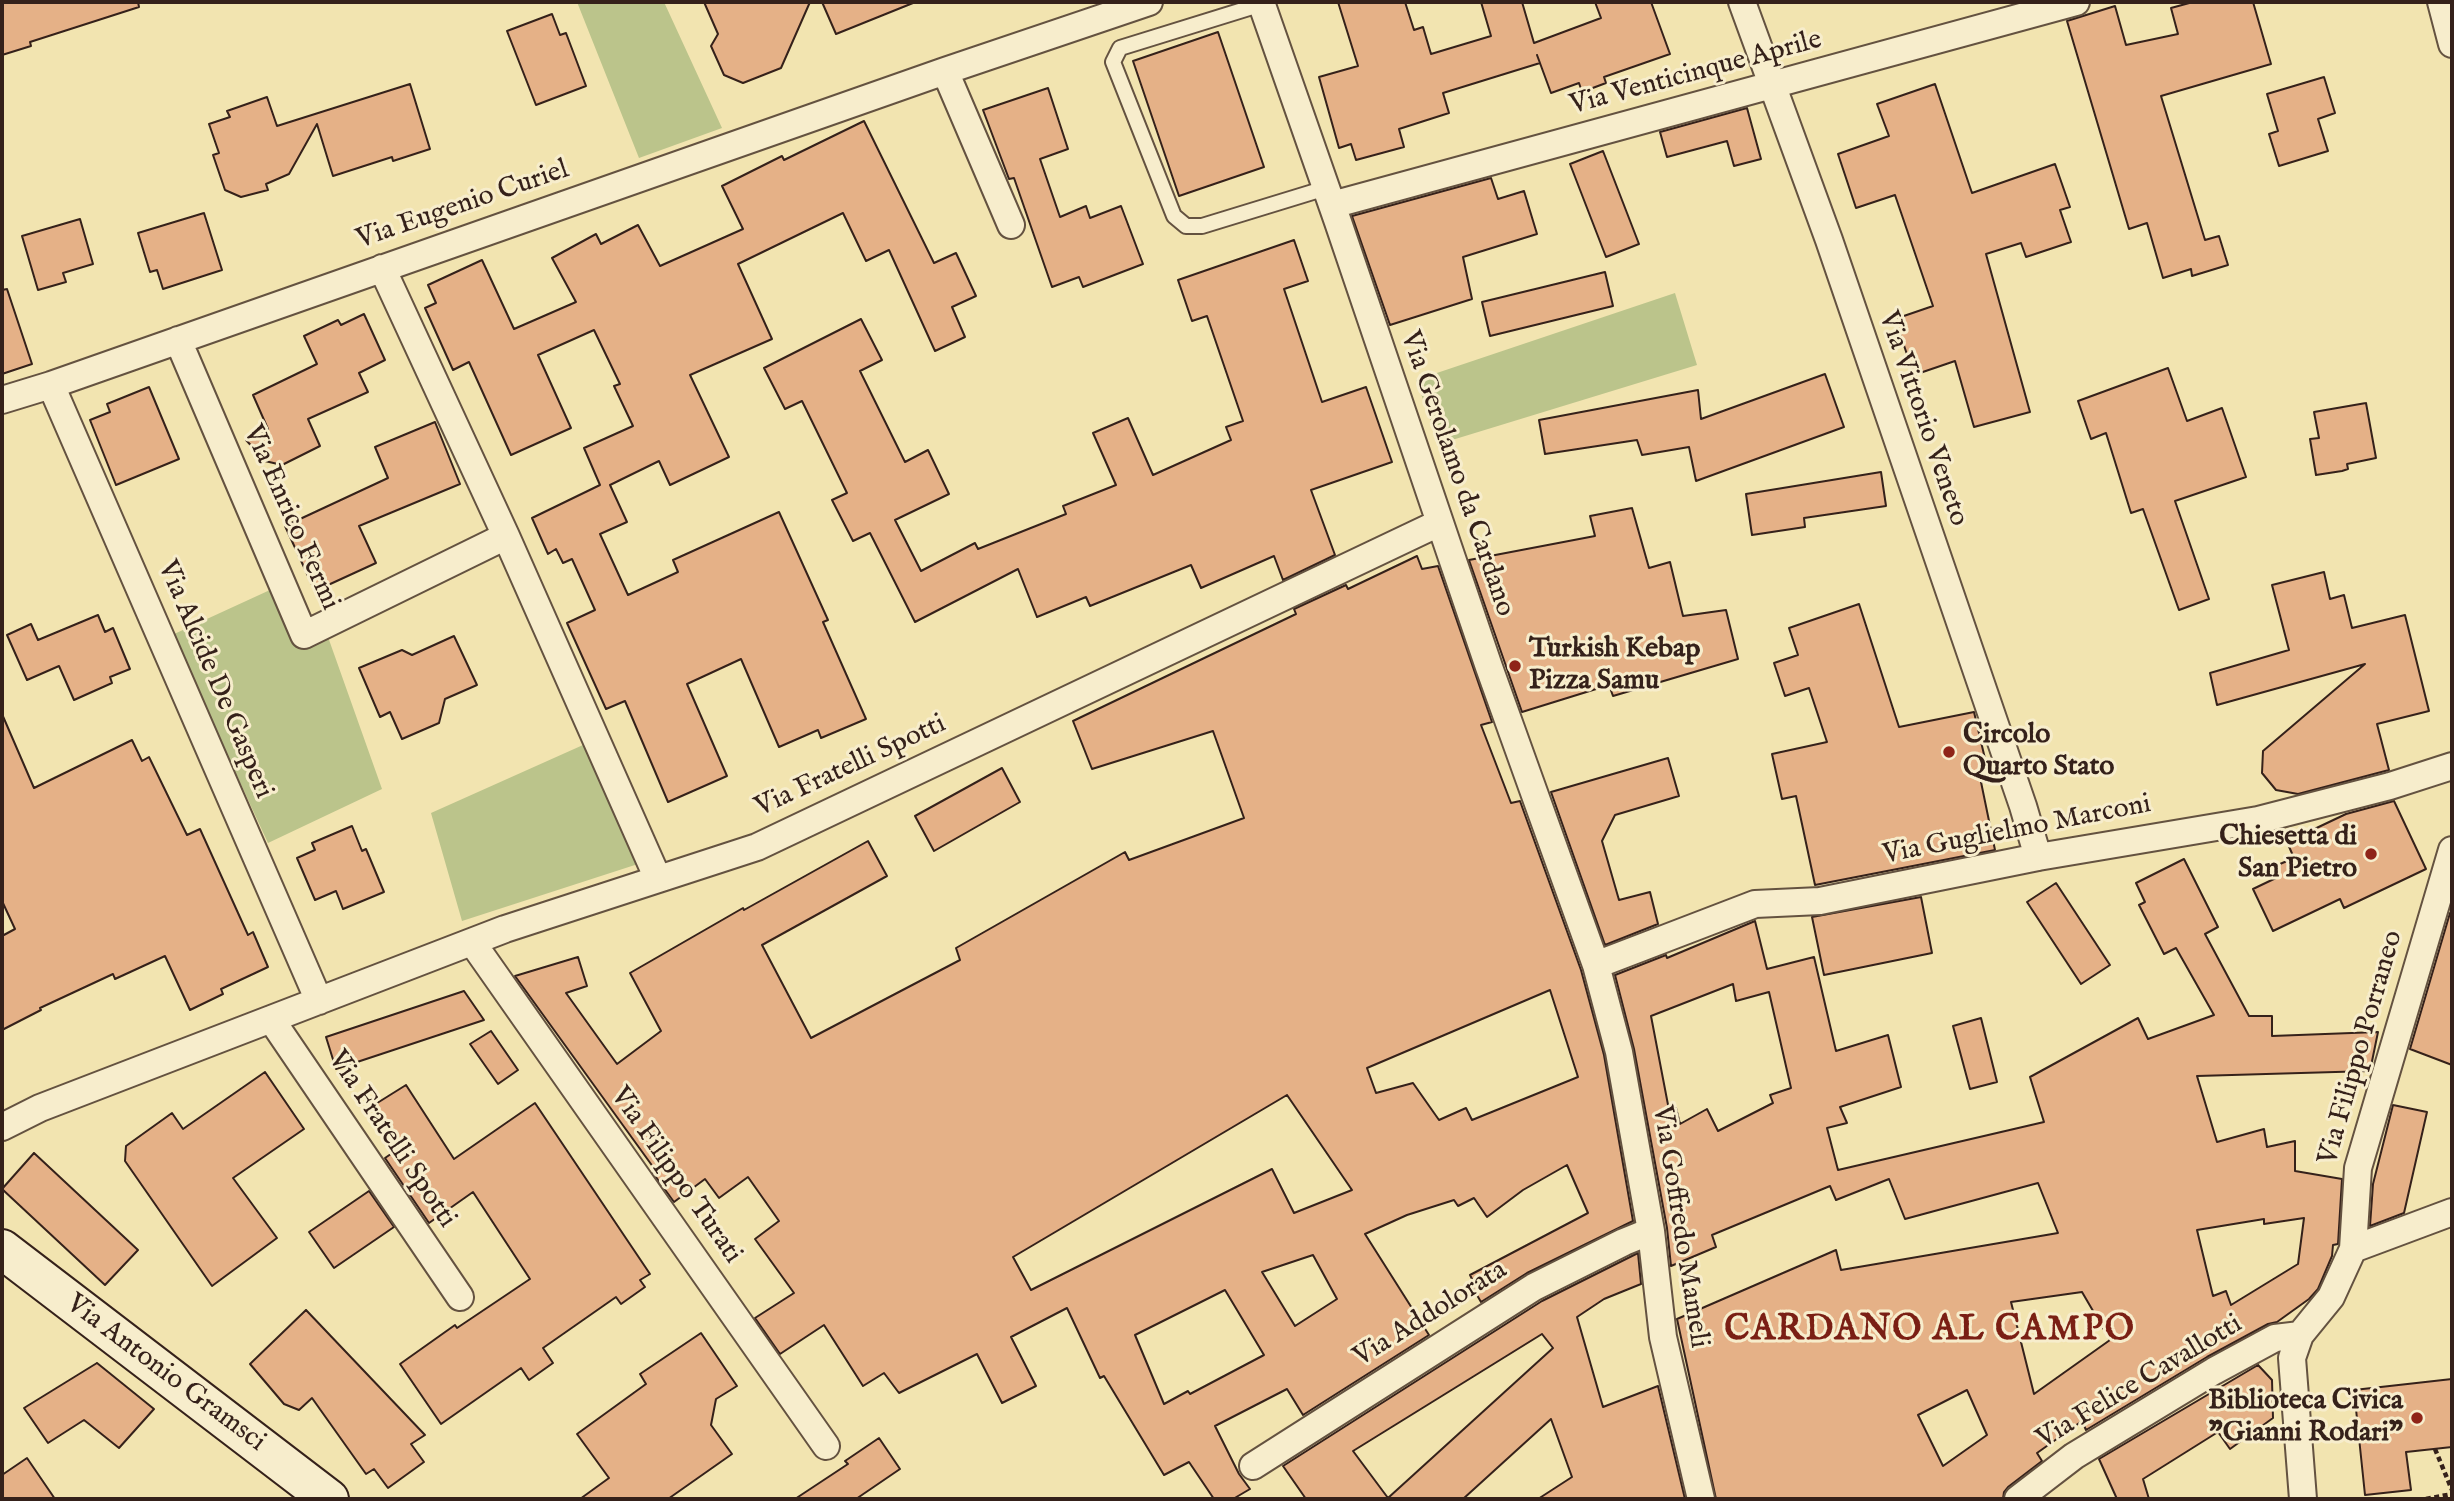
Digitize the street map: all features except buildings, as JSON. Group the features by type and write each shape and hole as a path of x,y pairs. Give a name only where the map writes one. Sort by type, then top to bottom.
{"street":[{"name":"Via Eugenio Curiel","path":"2,400 1149,2"},
{"name":"Via Vittorio Veneto","path":"1742,2 1829,240 2023,806 2038,857"},
{"name":"Via Venticinque Aprile","path":"1329,196 1773,86 2076,2"},
{"path":"2441,2 2452,44"},
{"name":"Via Gerolamo da Cardano","path":"1261,3 1439,523 1597,965"},
{"path":"945,71 1011,225"},
{"path":"382,268 506,536 658,879"},
{"name":"Via Enrico Fermi","path":"178,340 304,635 506,536"},
{"name":"Via Alcide De Gasperi","path":"51,385 319,1001"},
{"name":"Via Fratelli Spotti","path":"2,1127 40,1108 472,942 757,847 1439,523"},
{"name":"Via Guglielmo Marconi","path":"1597,965 1755,904 1820,901 2038,857 2258,820 2390,786 2452,766"},
{"name":"Via Filippo Porraneo","path":"2300,1335 2331,1297 2353,1249 2358,1168 2452,850"},
{"name":"Via Filippo Turati","path":"472,942 827,1446"},
{"name":"Via Goffredo Mameli","path":"1597,965 1619,1052 1651,1231 1663,1337 1701,1499"},
{"name":"Via Fratelli Spotti","path":"271,1019 460,1297"},
{"path":"2353,1249 2452,1212"},
{"name":"Via Addolorata","path":"1253,1465 1534,1287 1623,1242 1651,1231"},
{"name":"Via Antonio Gramsci","path":"2,1249 329,1499"},
{"path":"2300,1335 2292,1357 2303,1499"},
{"name":"Via Felice Cavallotti","path":"2018,1499 2074,1455 2214,1371 2275,1338 2300,1335"}],"lane":[{"path":"1261,3 1120,48 1113,62 1174,216 1186,226 1202,226 1329,196"}],"path":[{"path":"2426,1499 2452,1492 2435,1449"}],"green space":[{"path":"577,2 664,2 722,128 639,158"},
{"path":"1675,293 1697,365 1439,444 1416,380"},
{"path":"270,590 299,649 328,637 382,789 268,843 172,635"},
{"path":"583,745 638,864 462,921 431,813"}],"place":[{"name":"Turkish Kebap Pizza Samu","path":"1515,666"},
{"name":"Circolo Quarto Stato","path":"1949,752"},
{"name":"Chiesetta di San Pietro","path":"2371,854"},
{"name":"Biblioteca Civica \"Gianni Rodari\"","path":"2417,1418"}],"district":[{"name":"CARDANO AL CAMPO","path":"1930,1332"}]}
